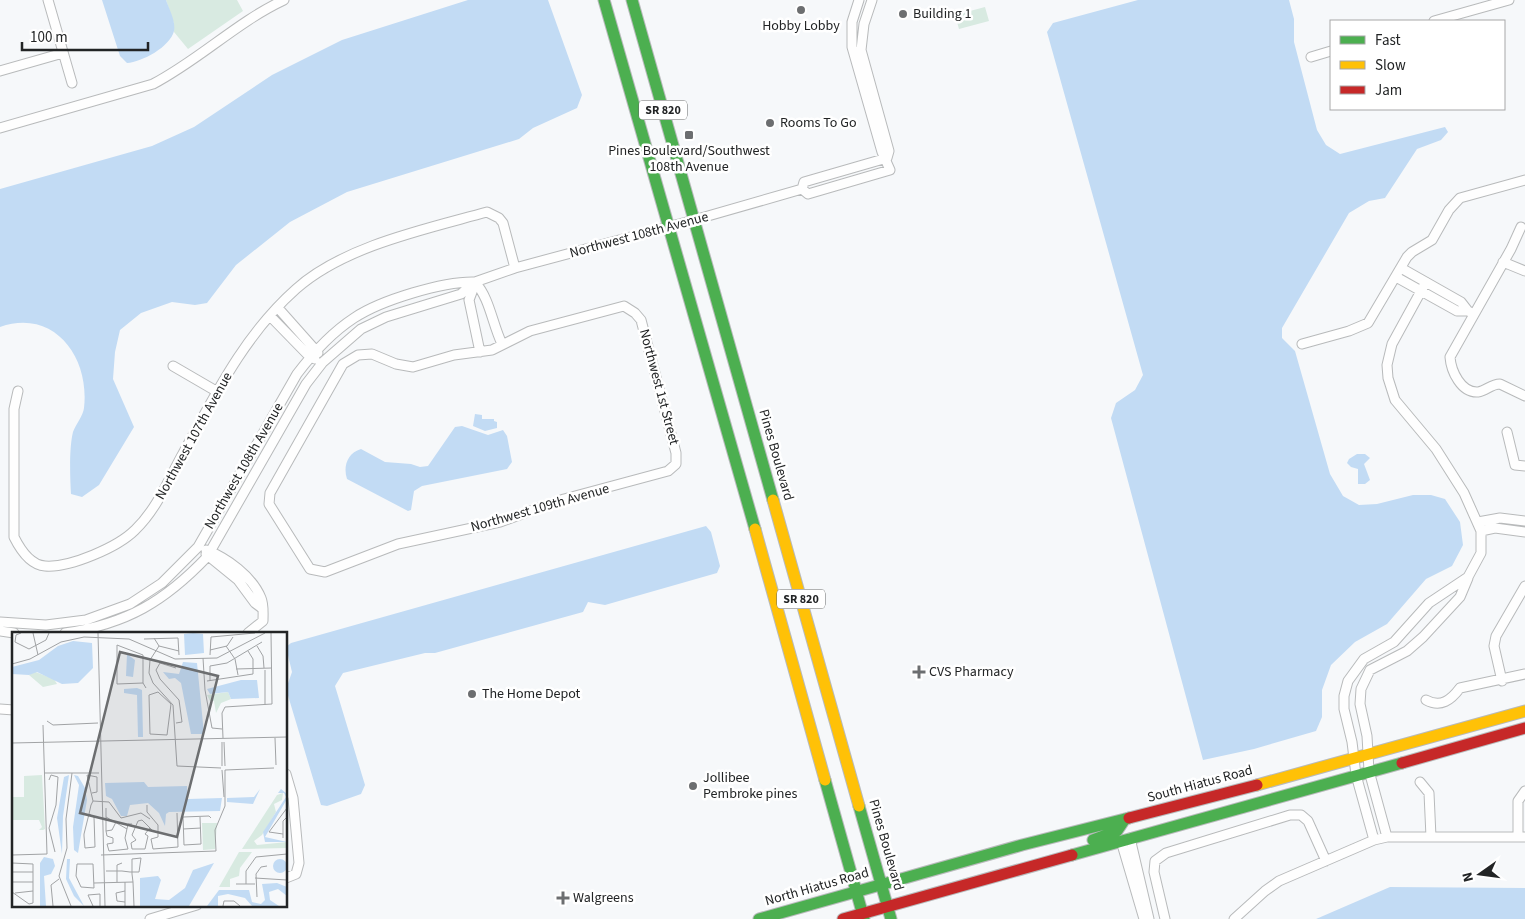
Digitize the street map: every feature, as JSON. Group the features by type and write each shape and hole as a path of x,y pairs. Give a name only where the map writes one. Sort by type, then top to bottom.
{"main road":[{"name":"SR 820","path":"604,0 671,227 858,892 863,916"},
{"name":"Pines Boulevard","path":"632,0 891,919"},
{"name":"South Hiatus Road","path":"882,885 1022,845 1210,798 1525,711"},
{"path":"843,919 863,916 888,907 1126,839 1525,728"},
{"path":"1126,839 1130,830 1140,823 1191,809 1210,798"},
{"path":"1052,861 1062,850 1112,833 1125,819"},
{"name":"North Hiatus Road","path":"759,919 882,885"}],"street":[{"path":"48,0 72,83"},
{"path":"0,126 153,84 170,75 250,20 284,0"},
{"path":"859,0 852,22 852,47 882,152 886,158"},
{"path":"872,0 864,24 861,50 888,151 886,158"},
{"path":"1438,20 1509,0"},
{"path":"1311,56 1330,51"},
{"path":"0,71 63,53"},
{"name":"Northwest 108th Avenue","path":"886,158 890,170 808,194 802,189 804,182 886,158"},
{"path":"1302,344 1349,331 1368,323 1412,252 1432,240 1449,210 1460,198 1525,180"},
{"name":"Northwest 108th Avenue","path":"71,632 93,628 149,607 185,580 209,553 306,384 322,362 361,329 386,317 462,294 476,282 515,268 671,227 802,189"},
{"name":"Northwest 107th Avenue","path":"18,391 14,409 14,537 23,554 45,566 83,559 114,546 135,530 152,509 216,391 257,328 296,289 338,261 390,238 487,212 499,218 503,224 515,268"},
{"path":"1520,227 1503,262 1471,313 1450,357 1457,379 1468,389 1476,392 1498,384 1525,396"},
{"path":"1503,262 1525,271"},
{"path":"1401,268 1461,302 1471,313"},
{"path":"1396,277 1456,311 1471,313"},
{"name":"Northwest 108th Avenue","path":"0,622 28,625 86,620 130,604 162,583 198,547 292,382 316,349 355,317 382,304 457,281 476,282"},
{"path":"476,282 485,294 494,326 502,344 492,350 480,352 469,300 476,282"},
{"path":"1387,837 1369,771 1367,736 1360,704 1364,679 1370,670 1407,651 1423,637 1460,597 1481,553 1480,527 1448,465 1425,435 1403,412 1391,391 1387,365 1389,353 1426,282"},
{"name":"Northwest 1st Street","path":"502,344 530,331 624,306 635,313 641,320 676,453 676,464"},
{"path":"278,308 316,349 322,362"},
{"path":"270,316 310,357 322,362"},
{"name":"Northwest 109th Avenue","path":"480,352 454,355 413,367 396,364 372,354 358,355 343,364 270,493 269,504 310,570 325,572 398,544 500,522 564,500 668,471 676,464"},
{"path":"173,366 216,391"},
{"path":"1507,432 1515,465 1525,466"},
{"path":"1480,527 1500,518 1525,521"},
{"path":"1480,527 1525,532"},
{"path":"198,547 244,575 261,597 264,621 249,632"},
{"path":"1374,840 1356,775 1344,703 1346,689 1352,673 1364,659 1394,642 1429,603 1468,577"},
{"path":"1502,681 1494,646 1496,636 1525,586"},
{"path":"1426,700 1432,704 1442,704 1452,699 1460,688 1502,681 1525,674"},
{"path":"288,781 293,798 299,864 296,874 288,877"},
{"path":"1420,782 1429,793 1431,837"},
{"path":"1234,919 1265,890 1279,881 1374,840 1387,837 1521,837 1518,801 1525,791"},
{"path":"1165,919 1154,872 1155,861 1166,853 1290,815 1301,815 1308,821 1326,861"},
{"path":"1126,839 1144,919"},
{"path":"1126,839 1149,919"},
{"path":"150,919 194,906"}],"shaded area":[{"path":"166,0 237,0 243,11 188,49 174,32 174,24"},
{"path":"985,7 989,21 959,29 955,15"}],"water":[{"path":"102,0 166,0 172,15 174,31 167,43 155,53 140,60 127,63 120,56"},
{"path":"468,0 548,0 582,95 577,108 533,128 519,139 347,192 290,222 236,265 207,303 195,305 172,302 141,313 120,330 115,352 113,379 134,427 99,485 82,497 71,494 70,463 73,432 84,408 84,389 81,371 74,355 64,341 52,331 37,324 19,323 0,327 0,189 152,146 194,127 272,75 342,40"},
{"path":"1138,0 1289,0 1294,19 1294,42 1317,130 1326,145 1340,154 1445,127 1448,132 1441,140 1417,149 1385,198 1369,201 1349,213 1282,328 1282,338 1295,351 1330,474 1343,496 1359,505 1377,504 1413,495 1431,495 1445,499 1460,522 1463,545 1452,566 1426,579 1387,624 1355,642 1331,665 1322,690 1322,717 1316,731 1254,749 1203,760 1111,418 1116,403 1135,390 1143,375 1047,32 1053,23"},
{"path":"475,414 482,415 482,419 494,419 497,422 497,428 485,431 473,426"},
{"path":"462,426 488,435 503,430 507,436 512,462 507,469 422,486 414,491 411,510 408,511 347,479 347,461 352,454 361,449 385,462 411,464 420,467 428,466 455,427"},
{"path":"1357,454 1365,454 1370,458 1364,464 1370,480 1365,484 1358,484 1358,469 1351,467 1347,463 1349,459"},
{"path":"706,526 711,532 720,566 717,573 605,605 588,602 583,612 435,653 425,653 343,673 335,686 365,785 361,794 327,806 321,805 288,696 288,683 292,672 288,645"},
{"path":"1390,887 1525,888 1525,919 1316,919"}],"traffic: fast":[{"path":"604,0 755,529"},
{"path":"632,0 773,500"},
{"path":"1072,855 1402,763"},
{"path":"825,780 864,919"},
{"path":"859,806 891,919"},
{"path":"759,919 1022,845 1129,818"},
{"path":"1093,840 1117,831 1125,819"}],"traffic: slow":[{"path":"773,500 859,806"},
{"path":"755,529 825,780"},
{"path":"1257,785 1525,711"}],"traffic: jam":[{"path":"1402,763 1525,728"},
{"path":"1129,818 1257,785"},
{"path":"843,919 1072,855"}],"place":[{"name":"Hobby Lobby","path":"801,10"},
{"name":"Building 1","path":"903,14"},
{"name":"Rooms To Go","path":"770,123"},
{"name":"Pines Boulevard/Southwest 108th Avenue","path":"689,135"},
{"name":"CVS Pharmacy","path":"919,672"},
{"name":"The Home Depot","path":"472,694"},
{"name":"Jollibee Pembroke pines","path":"693,786"},
{"name":"Walgreens","path":"563,898"}]}
